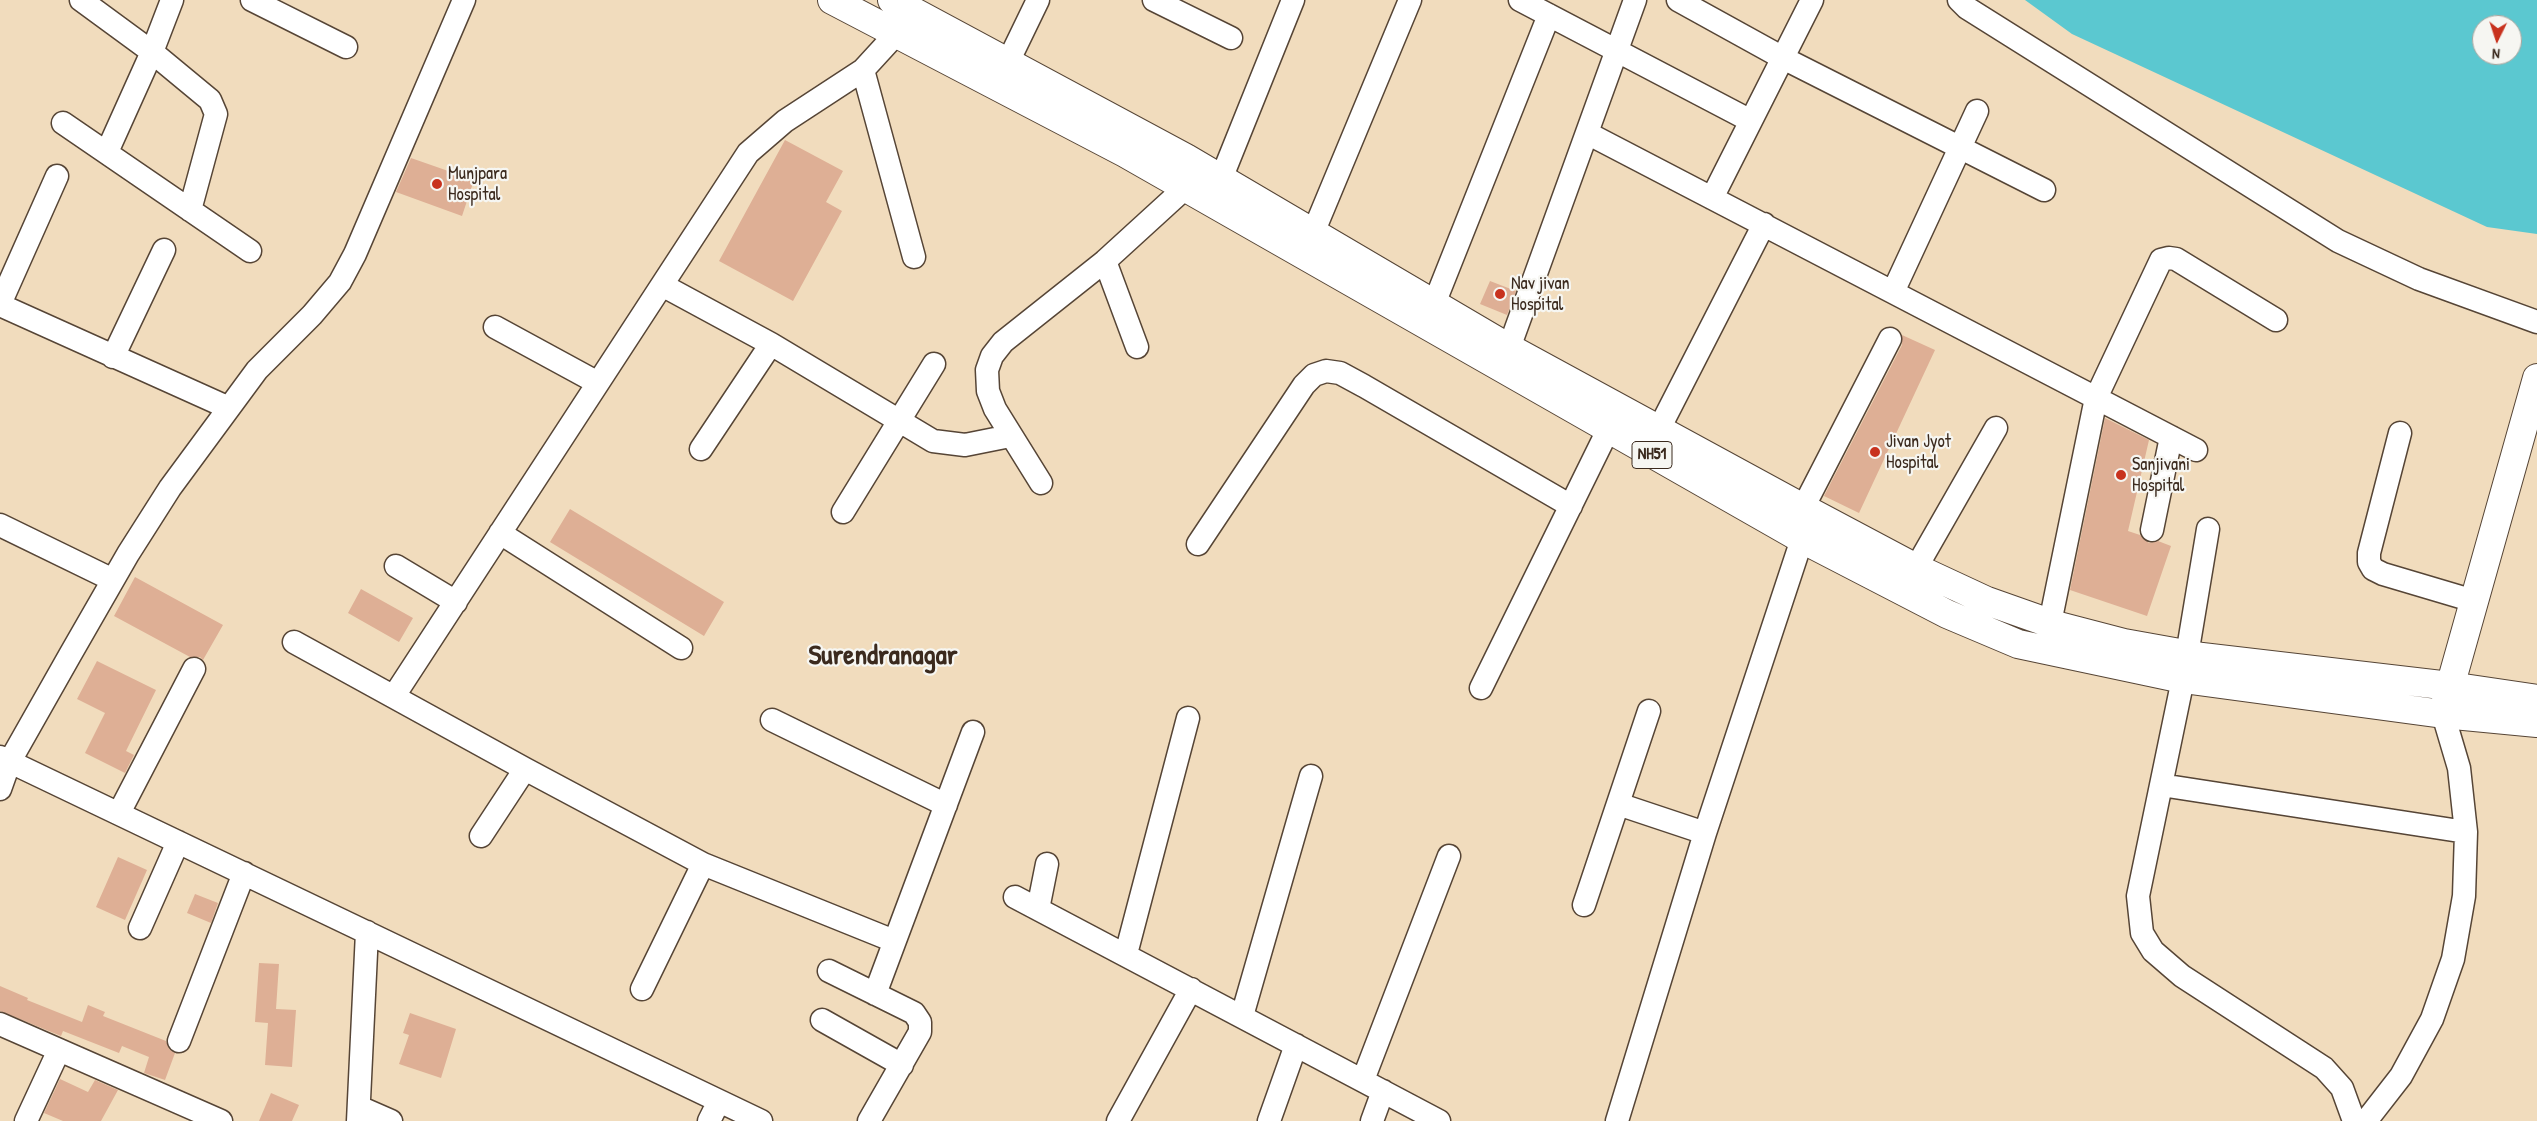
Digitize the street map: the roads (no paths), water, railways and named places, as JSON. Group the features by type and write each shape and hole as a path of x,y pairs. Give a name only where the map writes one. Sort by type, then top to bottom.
{"main road":[{"name":"NH51","path":"832,0 1125,153 1204,189 1313,233 1509,348 1659,430 1916,568 1987,601 2050,623 2124,643 2185,667 2450,686 2537,699"},
{"name":"NH51","path":"892,0 1008,62 1204,189 1608,430 1802,539 1947,614 2018,644 2185,667 2443,714 2537,722"},
{"path":"2443,714 2537,378"}],"street":[{"path":"81,0 152,52 210,100 216,114 190,210"},
{"path":"107,152 152,52 172,0"},
{"path":"252,0 346,47"},
{"path":"0,789 5,759 112,580 170,488 256,370 312,315 340,282 355,254 464,0"},
{"path":"1008,62 1038,0"},
{"path":"1154,0 1231,38"},
{"path":"1041,483 1010,436 995,409 988,390 987,370 992,356 1003,342 1105,261 1204,189 1293,0"},
{"path":"1313,233 1410,0"},
{"path":"1509,348 1617,52 1634,0"},
{"path":"1678,0 1782,58 2044,190"},
{"path":"1712,198 1812,0"},
{"path":"1959,0 1967,8 2338,241 2419,279 2537,322"},
{"path":"1524,1 1617,52 1751,121"},
{"path":"1434,304 1549,16"},
{"path":"394,696 748,153 785,121 863,70 896,34"},
{"path":"863,70 914,257"},
{"path":"1892,292 1977,111"},
{"path":"63,123 250,251"},
{"path":"1587,133 2196,450"},
{"path":"57,176 0,305 229,408"},
{"path":"1659,430 1764,224"},
{"path":"114,357 164,250"},
{"path":"2050,623 2096,398 2161,260 2169,258 2176,260 2276,320"},
{"path":"1105,261 1137,347"},
{"path":"662,285 771,344 933,441 952,445 1010,436"},
{"path":"495,327 598,383"},
{"path":"1617,1121 1705,833 1802,539 1807,510 1890,339"},
{"path":"701,449 771,344"},
{"path":"843,512 934,364"},
{"path":"1198,544 1304,385 1314,375 1326,371 1340,373 1364,386 1571,506"},
{"path":"1916,568 1996,428"},
{"path":"1480,688 1608,430"},
{"path":"2400,432 2369,553 2369,562 2373,569 2383,574 2474,600"},
{"path":"2152,530 2171,437"},
{"path":"0,525 112,580"},
{"path":"2208,529 2185,667 2138,896 2142,933 2152,951 2182,976 2324,1068 2342,1088 2354,1121"},
{"path":"500,533 681,648"},
{"path":"396,566 456,602"},
{"path":"294,642 525,770 703,864 894,941"},
{"path":"119,813 194,669"},
{"path":"1584,905 1649,711"},
{"path":"2366,1121 2402,1076 2432,1019 2452,959 2461,914 2464,896 2466,832 2459,768 2443,714"},
{"path":"1126,954 1188,718"},
{"path":"772,720 946,805"},
{"path":"875,994 973,732"},
{"path":"5,759 761,1121"},
{"path":"481,836 525,770"},
{"path":"1242,1016 1311,776"},
{"path":"2161,785 2466,832"},
{"path":"1618,804 1705,833"},
{"path":"140,928 178,842"},
{"path":"1363,1080 1448,856"},
{"path":"642,989 703,864"},
{"path":"1038,909 1047,864"},
{"path":"179,1041 244,873"},
{"path":"1015,897 1440,1121"},
{"path":"367,932 358,1114 391,1121"},
{"path":"828,971 914,1013 920,1022 920,1032 869,1121"},
{"path":"1118,1121 1191,989"},
{"path":"822,1020 902,1065"},
{"path":"0,1024 220,1121"},
{"path":"1269,1121 1296,1045"},
{"path":"26,1121 58,1050"},
{"path":"1372,1121 1383,1091"},
{"path":"709,1121 719,1101"}],"water":[{"path":"2025,0 2537,0 2537,234 2487,227 2072,34"}],"place":[{"name":"Munjpara Hospital","path":"437,184"},
{"name":"Nav jivan Hospital","path":"1500,294"},
{"name":"Jivan Jyot Hospital","path":"1875,452"},
{"name":"Sanjivani Hospital","path":"2121,475"}],"district":[{"name":"Surendranagar","path":"883,657"}]}
